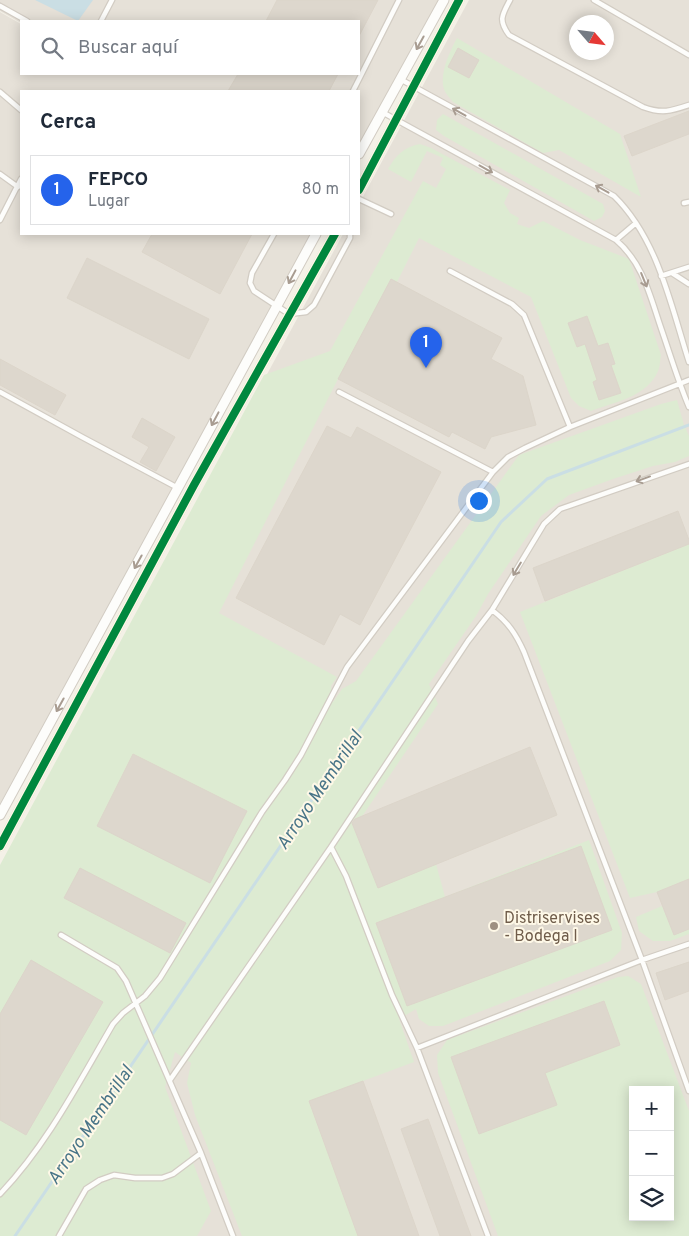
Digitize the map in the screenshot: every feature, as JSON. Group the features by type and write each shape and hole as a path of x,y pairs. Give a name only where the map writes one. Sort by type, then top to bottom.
{"street":[{"path":"360,148 444,0"},
{"path":"360,188 459,0"},
{"path":"0,815 315,235"},
{"path":"0,846 194,485 334,235"},
{"path":"39,744 52,750"}],"lane":[{"path":"101,20 112,0"},
{"path":"354,90 399,0"},
{"path":"510,0 502,14 502,26 509,34 643,107 654,111 669,112 689,105"},
{"path":"594,0 689,54"},
{"path":"0,6 25,20"},
{"path":"400,79 614,196 626,208 648,243 661,276 689,362"},
{"path":"0,92 20,109"},
{"path":"382,112 616,240 635,260 644,278 689,407"},
{"path":"0,174 18,187"},
{"path":"0,220 20,182"},
{"path":"360,200 391,214"},
{"path":"616,240 636,223"},
{"path":"273,235 252,273 250,283 254,290 289,314 306,312 314,305 350,235"},
{"path":"661,276 689,267"},
{"path":"450,271 512,304 524,315 570,427"},
{"path":"672,273 689,284"},
{"path":"0,1194 20,1173 63,1110 113,1024 123,1013 145,996 160,978 262,812 301,755 347,667 492,472 508,457 525,448 570,427 689,380"},
{"path":"0,392 82,438 178,488"},
{"path":"339,392 492,472"},
{"path":"170,1080 331,847 468,640 492,610 544,524 560,508 689,464"},
{"path":"492,610 504,619 516,634 524,652 642,960 689,1091"},
{"path":"331,847 346,876 392,995 417,1048 488,1236"},
{"path":"61,935 117,968 126,981 202,1153 233,1236"},
{"path":"417,1048 642,960 689,944"},
{"path":"59,1236 86,1189 100,1180 114,1175 136,1178 162,1178 173,1174 202,1153"}],"shaded area":[{"path":"0,0 442,0 360,152 360,90 20,90 20,235 314,235 0,804 0,12 20,23 20,75 360,75 360,20 20,20 20,22 0,11"},
{"path":"35,0 93,0 79,20"},
{"path":"469,0 689,0 689,1236 0,1236 0,867 342,235 360,235 360,202"}],"green space":[{"path":"457,38 620,134 641,197 559,150 543,153 453,102 446,94 443,77 448,56"},
{"path":"443,114 603,204 605,211 602,217 594,221 444,136 436,130 437,120"},
{"path":"420,144 510,190 504,203 510,213 519,218 517,224 529,228 543,221 580,240 629,259 661,355 658,371 646,387 629,397 591,411 579,406 571,398 531,297 419,238 397,282 391,279 219,613 337,677 331,686 333,702 342,689 356,681 519,455 677,400 689,436 689,456 675,462 653,466 613,479 569,495 541,516 429,684 438,704 363,815 351,821 378,888 436,864 445,897 589,840 622,933 621,950 610,961 443,1026 429,1026 419,1019 416,1009 399,1019 414,1062 309,1101 358,1236 242,1236 195,1115 187,1083 191,1063 175,1052 165,1087 211,1211 197,1236 0,1236 0,865 264,375 330,351 423,181 436,188 446,169 440,165 443,158 427,151 411,182 388,169 401,152 409,147"},
{"path":"689,544 689,879 657,892 630,898 520,612"},
{"path":"662,906 674,935 689,929 689,934 670,941 653,941 639,931 636,917"},
{"path":"628,976 641,984 689,1111 689,1236 498,1236 438,1073 437,1055 447,1040 618,977"}],"building":[{"path":"277,0 378,0 360,34 360,20 267,20"},
{"path":"458,48 479,60 469,78 448,67"},
{"path":"237,75 337,75 330,90 229,90"},
{"path":"689,111 689,134 632,156 624,136"},
{"path":"151,235 251,235 220,294 142,252"},
{"path":"87,258 209,319 189,359 67,298"},
{"path":"391,279 502,338 491,359 523,376 536,425 491,437 485,449 452,432 449,437 338,379"},
{"path":"587,316 598,346 608,343 615,364 611,365 621,393 599,400 593,382 597,380 585,344 577,347 568,323"},
{"path":"0,359 66,395 55,415 0,385"},
{"path":"142,418 175,437 156,471 140,462 149,447 132,437"},
{"path":"327,426 351,438 357,427 441,472 360,625 340,614 324,645 236,598"},
{"path":"678,511 689,544 545,601 533,568"},
{"path":"530,747 557,815 378,888 352,823 355,819"},
{"path":"133,754 247,811 210,883 97,826"},
{"name":"Distriservises - Bodega I","path":"581,846 612,930 407,1006 376,923"},
{"path":"80,868 186,923 170,953 64,898"},
{"path":"689,879 689,929 674,935 657,892"},
{"path":"31,960 103,1002 26,1135 0,1120 0,1014"},
{"path":"689,962 689,991 665,1000 656,973"},
{"path":"604,1001 620,1045 545,1073 557,1105 479,1134 451,1057"},
{"path":"363,1081 419,1236 358,1236 309,1101"},
{"path":"428,1119 471,1236 440,1236 401,1129"}],"waterway":[{"name":"Arroyo Membrillal","path":"15,1236 501,522 547,479 689,425"}],"cycle path":[{"path":"360,188 459,0"},
{"path":"0,846 194,485 334,235"}],"place":[{"name":"FEPCO","path":"426,368"},
{"name":"Distriservises - Bodega I","path":"494,926"}]}
